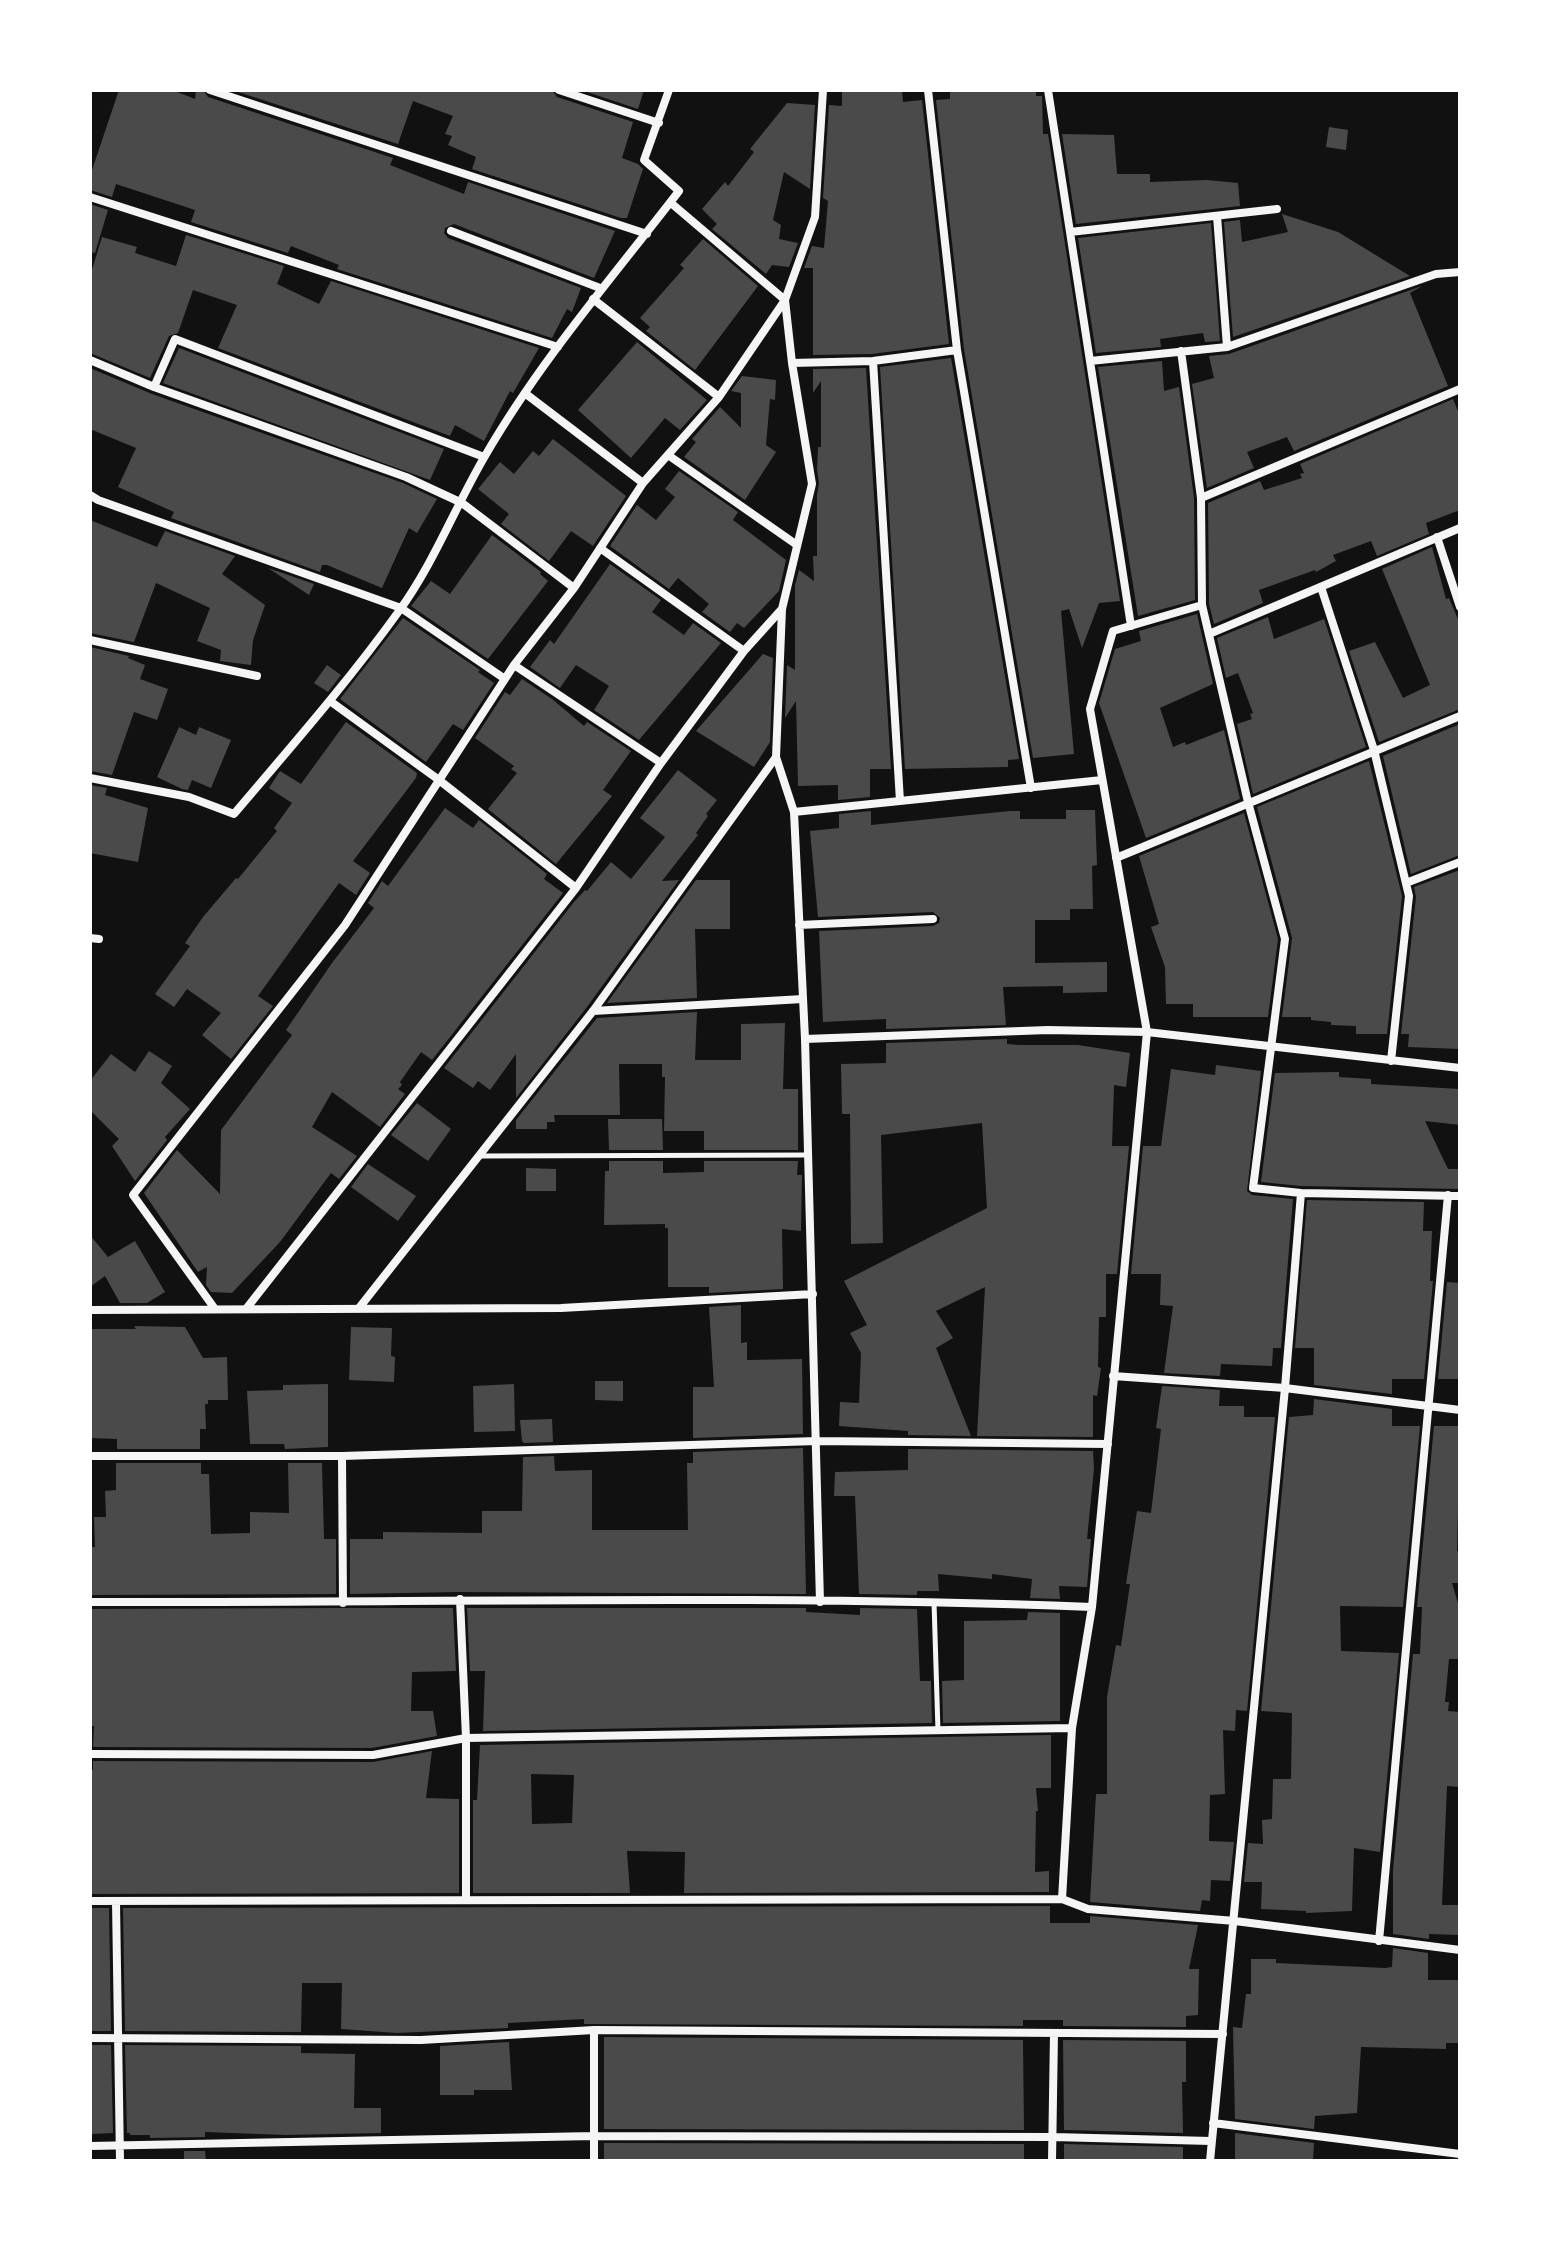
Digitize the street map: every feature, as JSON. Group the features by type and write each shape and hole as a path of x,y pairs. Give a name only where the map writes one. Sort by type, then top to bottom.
{"street":[{"path":"210,90 647,234"},
{"path":"559,90 659,123"},
{"path":"90,778 189,797 234,814 330,701 401,608 462,503 484,457 558,347 600,288 679,191 644,160 669,90"},
{"path":"215,1309 133,1195 345,925 514,665 574,588 643,483 719,397 785,300 815,217 823,90"},
{"path":"928,90 957,350 1031,788"},
{"path":"1048,90 1131,626"},
{"path":"90,197 558,347"},
{"path":"671,203 785,300 812,484 782,609 776,757 794,812 805,1039 820,1602"},
{"path":"1070,232 1277,209"},
{"path":"1217,216 1227,347"},
{"path":"451,231 600,288"},
{"path":"1090,361 1227,347 1436,274 1460,272"},
{"path":"593,299 719,397"},
{"path":"154,387 175,339 484,457"},
{"path":"792,363 873,361 957,350"},
{"path":"1181,351 1201,498 1202,605 1248,802 1285,939 1253,1188 1301,1193 1460,1196"},
{"path":"90,360 154,387 406,477 462,503 574,588"},
{"path":"873,361 900,801"},
{"path":"1201,498 1460,389"},
{"path":"526,394 643,483"},
{"path":"668,455 797,545"},
{"path":"90,495 401,608 505,679"},
{"path":"1209,634 1460,528"},
{"path":"1437,537 1460,607"},
{"path":"600,548 744,651"},
{"path":"1321,587 1374,750 1409,896 1391,1061"},
{"path":"1062,1899 1072,1728 1092,1607 1147,1032 1090,709 1113,631 1202,605"},
{"path":"246,1309 576,888 661,763 744,651 782,609"},
{"path":"90,640 257,676"},
{"path":"514,665 661,763"},
{"path":"330,701 439,780 576,888"},
{"path":"1116,858 1460,716"},
{"path":"359,1308 593,1011 776,757"},
{"path":"794,812 1102,780"},
{"path":"1406,883 1460,862"},
{"path":"799,925 933,919"},
{"path":"593,1011 803,999"},
{"path":"805,1039 1048,1030 1147,1032 1460,1068"},
{"path":"1210,2161 1235,1921 1301,1193"},
{"path":"1379,1941 1448,1195"},
{"path":"90,1310 561,1308 813,1294"},
{"path":"1113,1376 1285,1388 1460,1410"},
{"path":"90,1456 342,1456 817,1441 1108,1444"},
{"path":"342,1456 343,1603"},
{"path":"90,1602 343,1603 460,1599 934,1601 1092,1607"},
{"path":"460,1599 466,1738 466,1900"},
{"path":"90,1754 373,1755 466,1738 1072,1728"},
{"path":"90,1901 1062,1899 1088,1909 1235,1921 1460,1950"},
{"path":"116,1902 120,2161"},
{"path":"90,2038 421,2040 594,2030 1223,2034"},
{"path":"594,2030 594,2161"},
{"path":"1052,2161 1054,2033"},
{"path":"1213,2123 1460,2154"},
{"path":"90,2146 594,2136 1053,2137 1211,2141"}],"lane":[{"path":"479,1156 808,1155"},
{"path":"934,1601 938,1731"}],"building":[{"path":"119,90 172,90 195,99 196,90 203,90 208,97 393,158 390,165 464,194 468,182 615,231 594,278 454,224 445,228 448,238 581,288 572,312 567,309 552,338 337,269 339,265 291,246 288,253 191,222 195,210 116,184 112,197 90,190 90,176"},
{"path":"232,90 552,90 557,97 633,122 622,158 643,169 627,218 621,218 472,169 476,157 448,145 452,136 445,134 453,116 413,101 398,144"},
{"path":"581,90 644,90 638,109"},
{"path":"842,90 902,90 903,102 922,100 949,344 872,354 813,355 813,268 804,268 812,246 824,248 828,201 823,198 829,105 842,106"},
{"path":"950,90 1036,90 1036,96 1042,96 1043,134 1048,134 1120,601 1099,603 1082,648 1069,609 1061,611 1074,754 1033,758 964,349 936,100 950,99"},
{"path":"787,103 815,105 810,189 784,172 773,220 781,225 779,239 798,243 789,267 772,265 766,274 712,229 717,224 702,209 725,182 728,186 754,152 750,149"},
{"path":"1329,127 1348,130 1346,150 1326,147"},
{"path":"1062,134 1114,135 1117,174 1150,174 1150,182 1207,180 1238,183 1240,206 1076,224"},
{"path":"90,204 108,210 95,253 90,252"},
{"path":"1282,214 1338,232 1410,276 1233,337 1224,222 1240,220 1242,242 1288,232"},
{"path":"1211,223 1220,341 1205,342 1203,333 1160,339 1161,347 1096,353 1078,238"},
{"path":"186,235 284,266 277,284 319,304 331,281 539,348 513,393 510,391 484,441 455,425 450,436 218,348 237,305 193,290 178,333 169,336 150,378 90,353 90,276 102,237 137,247 135,253 176,266"},
{"path":"703,239 758,286 695,370 646,331 650,327 640,318 684,268 680,265"},
{"path":"1422,286 1410,293 1448,386 1294,451 1287,437 1247,452 1254,468 1207,488 1192,384 1214,378 1209,356 1229,354"},
{"path":"637,342 707,400 680,430 665,418 631,458 578,410"},
{"path":"179,348 444,449 430,480 163,383"},
{"path":"951,358 1019,759 1008,760 1008,767 905,769 880,367"},
{"path":"1162,361 1164,391 1179,387 1194,498 1195,600 1138,616 1098,367"},
{"path":"90,368 152,394 403,483 437,499 417,533 409,528 382,588 327,565 322,565 320,572 171,518 174,512 118,487 136,448 90,429"},
{"path":"866,368 891,769 870,769 870,797 838,800 838,785 798,786 796,701 785,718 787,665 795,670 795,585 799,570 814,581 813,556 817,556 821,381 813,393 813,369"},
{"path":"742,376 776,380 775,400 770,399 766,445 776,452 745,500 684,457 696,442 692,439 720,407 741,428 741,393 731,391"},
{"path":"1453,399 1460,416 1460,510 1426,523 1429,534 1377,556 1371,541 1333,555 1336,561 1316,572 1259,590 1263,603 1214,624 1209,604 1208,503 1260,481 1264,490 1302,478 1300,474 1304,473 1300,464"},
{"path":"553,439 626,496 593,546 571,531 549,561 501,524 509,514 478,489 500,462 514,474 533,451 539,456"},
{"path":"679,471 738,512 733,520 786,560 779,591 744,628 737,623 730,632 702,612 709,604 678,578 669,589 610,546 637,505 656,520 675,497 665,489"},
{"path":"90,520 157,547 165,531 235,556 222,574 265,605 253,640 251,665 220,661 221,650 197,641 210,608 156,583 134,642 90,633"},
{"path":"492,535 541,572 548,581 488,659 411,606 431,581 450,594"},
{"path":"1432,547 1446,599 1449,598 1460,624 1460,709 1379,742 1349,651 1375,642 1403,698 1430,685 1382,569"},
{"path":"610,564 661,600 652,612 684,635 693,623 721,643 639,740 594,710 609,686 576,665 560,688 530,667 550,640 554,644"},
{"path":"268,568 314,584 309,595"},
{"path":"1197,614 1213,684 1160,708 1173,747 1224,730 1240,799 1146,838 1099,703 1115,649 1141,641 1139,631"},
{"path":"1268,617 1274,639 1324,619 1366,747 1253,794 1237,724 1252,719 1250,714 1253,713 1238,673 1226,678 1217,638"},
{"path":"403,618 480,670 478,672 494,683 463,730 453,724 426,762 340,699"},
{"path":"90,647 129,656 145,665 140,679 168,689 157,720 134,712 112,775 90,771"},
{"path":"763,654 773,658 770,742 754,767 696,731"},
{"path":"327,665 341,675 328,692 314,683"},
{"path":"522,679 584,726 587,722 631,751 603,790 612,796 556,864 488,809 517,773 511,769 514,766 475,738 505,692 510,695"},
{"path":"346,722 417,773 416,778 353,861 370,873 356,895 339,883 258,996 273,1006 231,1059 202,1035 221,1013 187,989 174,1007 155,994 190,946 185,943 203,917 277,831 274,828 292,803 269,788 280,771 301,784"},
{"path":"1460,724 1460,855 1411,874 1383,756"},
{"path":"179,727 196,735 199,727 231,740 211,788 192,780 188,790 182,789 157,777"},
{"path":"1369,761 1402,896 1387,1034 1356,1034 1356,1026 1331,1025 1331,1022 1311,1020 1311,1017 1282,1017 1292,938 1257,807"},
{"path":"678,770 717,800 706,814 708,816 696,833 698,835 662,881 679,880 516,1098 516,1054 490,1090 478,1081 473,1088 444,1068 574,902 611,862 631,879 665,837 640,818"},
{"path":"90,785 107,788 105,795 148,808 138,862 90,853"},
{"path":"445,808 473,828 479,820 547,874 544,879 563,893 432,1060 421,1052 400,1082 402,1085 398,1089 405,1094 380,1127 332,1092 312,1127 357,1156 339,1179 331,1173 280,1242 232,1293 211,1292 206,1285 207,1267 198,1272 144,1193 177,1150 220,1194 221,1130 292,1035 286,1030 374,908 368,903 382,881 388,886"},
{"path":"1066,810 1095,810 1097,865 1092,866 1093,909 1070,909 1070,920 1035,920 1035,963 1107,962 1107,992 1063,993 1063,986 1003,987 1006,1025 886,1029 886,1019 823,1022 819,931 933,926 939,923 940,918 933,912 818,917 810,831 839,828 839,814 871,811 871,825 1010,811 1020,811 1020,819 1066,819"},
{"path":"1244,813 1278,939 1268,1017 1193,1017 1193,1004 1166,1004 1165,967 1151,927 1159,924 1139,856"},
{"path":"1460,870 1460,1049 1408,1047 1409,1034 1401,1034 1416,897 1414,887"},
{"path":"696,880 730,880 730,929 695,929 697,998 607,1003"},
{"path":"697,1012 695,1060 741,1060 741,1024 785,1023 783,1089 798,1089 798,1150 704,1150 704,1131 664,1131 665,1077 662,1077 662,1064 619,1064 620,1115 554,1115 555,1122 547,1122 547,1129 516,1129 516,1120 597,1018"},
{"path":"1007,1039 1007,1044 1078,1045 1130,1053 1126,1087 1114,1085 1112,1146 1129,1146 1117,1274 1106,1274 1106,1317 1099,1317 1098,1367 1101,1368 1097,1396 1093,1395 1093,1437 977,1436 985,1287 936,1311 953,1338 936,1348 971,1436 908,1435 908,1431 839,1426 840,1402 859,1403 861,1353 850,1333 867,1325 844,1281 987,1208 982,1123 881,1135 883,1243 851,1244 850,1114 842,1114 841,1064 886,1063 886,1043"},
{"path":"149,1051 172,1066 161,1083 190,1109 165,1137 167,1140 135,1181 112,1146 119,1139 90,1110 90,1081 111,1054 135,1072"},
{"path":"1216,1065 1261,1071 1247,1191 1252,1195 1293,1199 1281,1348 1273,1348 1272,1366 1221,1364 1220,1376 1164,1373 1173,1306 1160,1305 1161,1274 1131,1274 1143,1146 1161,1146 1171,1069 1215,1075"},
{"path":"1339,1072 1339,1077 1371,1079 1371,1084 1460,1089 1460,1125 1425,1121 1448,1169 1460,1169 1460,1189 1301,1186 1261,1182 1275,1073"},
{"path":"417,1103 451,1129 428,1161 391,1135"},
{"path":"608,1119 662,1119 663,1150 609,1150"},
{"path":"609,1161 663,1161 663,1173 704,1172 704,1161 798,1161 797,1175 802,1175 801,1231 782,1229 783,1289 709,1293 709,1287 668,1287 668,1228 665,1224 604,1225 605,1171 609,1171"},
{"path":"368,1164 416,1196 398,1221 351,1187"},
{"path":"526,1168 556,1169 556,1191 526,1191"},
{"path":"1307,1200 1424,1202 1423,1231 1432,1231 1430,1281 1433,1281 1424,1379 1392,1379 1392,1394 1314,1385 1314,1348 1295,1348"},
{"path":"90,1235 108,1257 135,1241 165,1292 147,1303 120,1303 105,1276 90,1287"},
{"path":"1447,1282 1460,1283 1460,1379 1438,1379"},
{"path":"741,1305 741,1343 747,1342 747,1360 802,1359 803,1434 693,1438 693,1387 714,1387 709,1307"},
{"path":"134,1326 185,1327 203,1358 227,1357 228,1400 208,1400 205,1404 206,1429 200,1429 200,1449 117,1449 117,1439 90,1438 90,1329 136,1329"},
{"path":"351,1327 392,1328 394,1382 349,1380"},
{"path":"595,1381 623,1381 623,1401 595,1400"},
{"path":"328,1384 328,1447 285,1449 284,1444 250,1444 247,1391 283,1390 283,1385"},
{"path":"514,1384 515,1431 474,1432 473,1386"},
{"path":"1162,1386 1220,1390 1219,1406 1244,1406 1244,1417 1275,1417 1247,1711 1236,1710 1235,1731 1223,1730 1225,1794 1210,1795 1209,1841 1234,1842 1230,1881 1211,1880 1210,1901 1202,1900 1200,1911 1090,1902 1096,1794 1107,1794 1107,1697 1116,1645 1121,1646 1137,1511 1151,1513 1161,1429 1156,1428"},
{"path":"1314,1399 1392,1409 1392,1426 1420,1426 1403,1607 1340,1606 1341,1651 1399,1653 1380,1852 1354,1848 1352,1911 1306,1913 1261,1909 1262,1882 1244,1882 1248,1843 1263,1844 1262,1820 1272,1819 1273,1779 1291,1779 1292,1713 1261,1711 1289,1417 1313,1415"},
{"path":"552,1419 553,1442 522,1441 520,1420"},
{"path":"1434,1426 1460,1426 1457,1551 1460,1551 1460,1583 1452,1583 1460,1610 1460,1659 1449,1659 1445,1702 1449,1702 1448,1711 1460,1712 1460,1775 1459,1787 1447,1786 1442,1905 1460,1905 1460,1935 1429,1934 1429,1939 1393,1934 1393,1870 1413,1654 1420,1654 1422,1607 1417,1607"},
{"path":"803,1448 806,1594 350,1594 350,1539 383,1539 383,1532 482,1533 482,1511 522,1511 523,1457 554,1456 555,1471 592,1470 592,1530 688,1530 687,1463 693,1463 693,1452"},
{"path":"908,1449 1093,1451 1087,1587 1059,1586 1060,1599 1030,1598 1032,1579 992,1574 992,1579 938,1574 939,1591 917,1591 917,1595 859,1594 855,1496 834,1496 835,1472 908,1470"},
{"path":"116,1463 201,1463 201,1474 209,1474 211,1534 250,1533 250,1512 289,1513 288,1463 322,1463 324,1539 336,1539 336,1594 92,1595 90,1547 95,1547 94,1517 106,1517 105,1491 116,1490"},
{"path":"453,1608 456,1671 412,1672 411,1711 433,1711 437,1736 372,1748 93,1747 91,1609"},
{"path":"467,1608 806,1608 806,1612 860,1615 860,1608 917,1609 920,1681 931,1681 932,1723 483,1731 485,1671 470,1671"},
{"path":"1028,1612 1060,1613 1060,1721 943,1723 942,1681 964,1680 964,1621 1027,1620"},
{"path":"1051,1735 1051,1788 1036,1788 1035,1872 1049,1871 1049,1892 684,1893 685,1852 627,1851 630,1893 473,1893 473,1800 477,1800 480,1745","holes":["531,1774 574,1775 572,1823 532,1824"]},
{"path":"432,1751 426,1798 459,1799 459,1893 90,1894 90,1770 93,1770 93,1761 373,1762"},
{"path":"1050,1906 1050,1923 1090,1923 1090,1916 1198,1925 1189,1969 1199,1969 1198,2015 1186,2016 1186,2027 1063,2026 1063,2020 1023,2020 1023,2026 584,2024 584,2019 508,2023 508,2028 397,2033 341,2029 342,1983 302,1983 301,2032 125,2031 123,1908"},
{"path":"90,1908 109,1908 111,2031 90,2031"},
{"path":"1393,1948 1428,1953 1428,1980 1460,1980 1460,2043 1446,2043 1446,2049 1361,2047 1357,2113 1315,2116 1314,2129 1235,2119 1233,2027 1242,2028 1246,1994 1251,1994 1251,1959 1385,1968 1392,1967"},
{"path":"604,2037 1023,2040 1024,2130 604,2129"},
{"path":"1063,2040 1186,2041 1186,2082 1182,2082 1183,2133 1064,2130"},
{"path":"509,2042 512,2090 474,2090 474,2095 440,2095 440,2046"},
{"path":"90,2045 111,2045 113,2133 91,2134"},
{"path":"125,2045 301,2046 301,2053 355,2054 354,2108 381,2108 381,2133 286,2135 205,2132 205,2137 150,2138 150,2135 130,2135 127,2133"},
{"path":"1235,2133 1314,2143 1313,2161 1235,2161"},
{"path":"604,2143 1024,2144 1024,2161 604,2161"},
{"path":"1064,2144 1183,2147 1183,2161 1064,2161"},
{"path":"184,2151 205,2151 206,2161 184,2161"}]}
